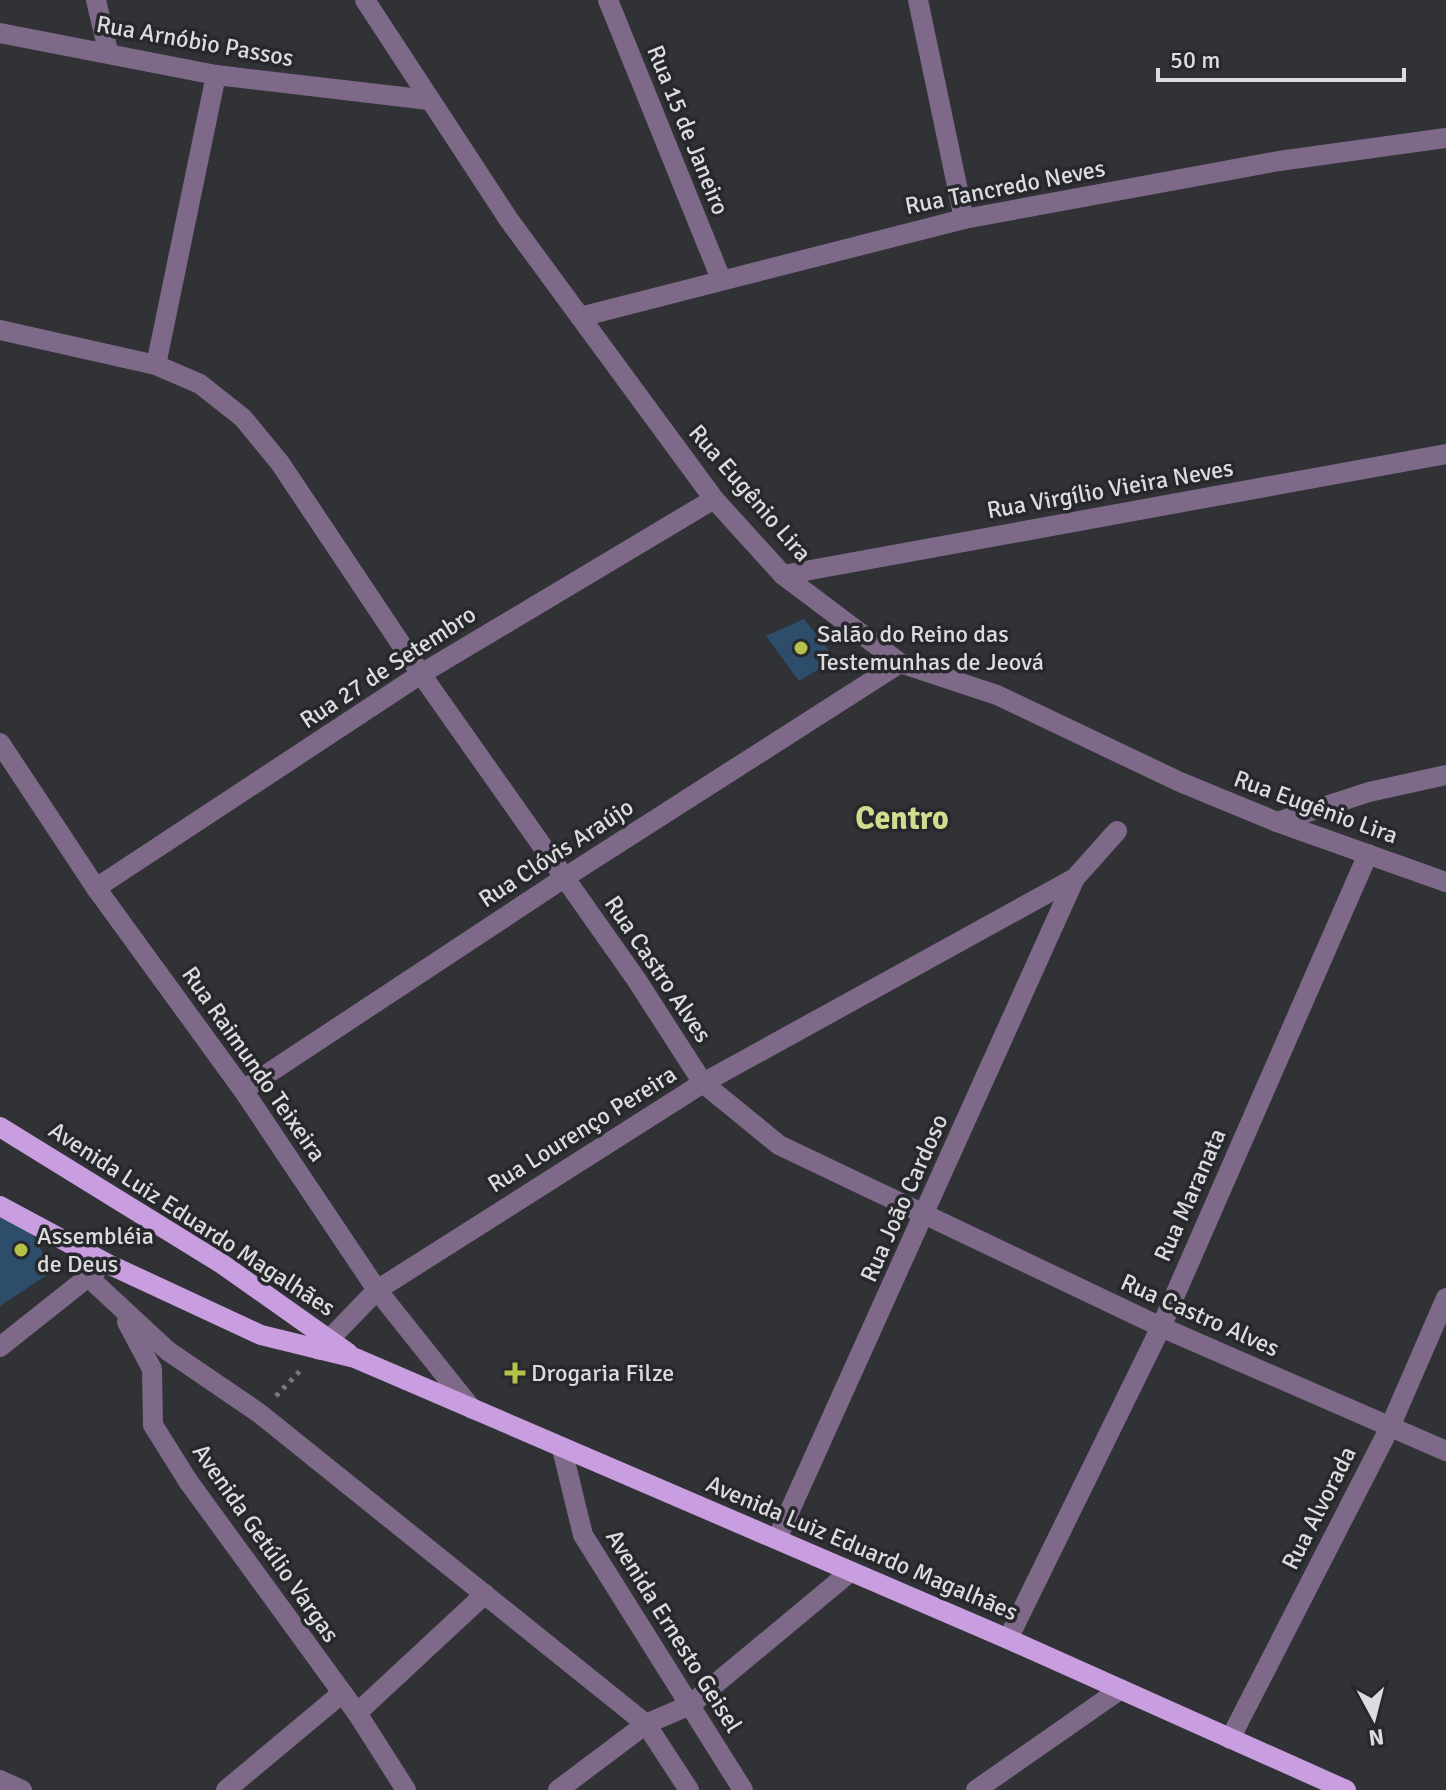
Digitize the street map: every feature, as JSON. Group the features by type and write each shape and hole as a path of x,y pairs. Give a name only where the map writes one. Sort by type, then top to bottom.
{"main road":[{"name":"Avenida Luiz Eduardo Magalhães","path":"0,1127 222,1264 325,1344 562,1449 1008,1639 1118,1691 1346,1790"},
{"name":"Avenida Luiz Eduardo Magalhães","path":"0,1206 108,1264 261,1335 325,1344"}],"street":[{"path":"96,0 108,51"},
{"name":"Rua Eugênio Lira","path":"365,0 429,100 580,317 714,499 783,575 900,663 997,695 1180,782 1277,822 1446,882"},
{"name":"Rua 15 de Janeiro","path":"608,0 721,279"},
{"path":"918,0 964,219"},
{"name":"Rua Arnóbio Passos","path":"0,33 108,51 216,75 429,100"},
{"path":"156,365 216,75"},
{"name":"Rua Tancredo Neves","path":"580,317 964,219 1279,161 1446,138"},
{"name":"Rua Castro Alves","path":"0,330 156,365 200,384 243,418 280,463 421,674 636,979 703,1083 779,1145 1161,1327 1446,1451"},
{"name":"Rua Virgílio Vieira Neves","path":"783,575 1446,454"},
{"name":"Rua 27 de Setembro","path":"96,888 421,674 714,499"},
{"name":"Rua Clóvis Araújo","path":"243,1090 564,878 900,663"},
{"name":"Rua Raimundo Teixeira","path":"0,743 96,888 243,1090 377,1290 472,1409"},
{"path":"1277,822 1369,792 1446,775"},
{"name":"Rua Lourenço Pereira","path":"325,1344 377,1290 703,1083 1075,878 1117,831"},
{"name":"Rua Maranata","path":"1008,1639 1161,1327 1368,854"},
{"name":"Rua João Cardoso","path":"777,1539 1075,878"},
{"path":"0,1347 86,1275 108,1264"},
{"path":"86,1275 168,1351 259,1413 646,1724 689,1790"},
{"name":"Rua Alvorada","path":"1230,1739 1390,1427 1446,1298"},
{"name":"Avenida Getúlio Vargas","path":"122,1311 152,1369 153,1425 188,1481 357,1713 406,1790"},
{"name":"Avenida Ernesto Geisel","path":"562,1449 583,1535 743,1790"},
{"path":"558,1790 646,1724 690,1705 850,1572"},
{"path":"357,1713 485,1594"},
{"path":"976,1790 1118,1691"},
{"path":"226,1790 341,1694"},
{"path":"0,1780 22,1790"}],"path":[{"path":"259,1413 325,1344"}],"building":[{"name":"Salão do Reino das Testemunhas de Jeová","path":"804,619 836,659 799,681 766,636"},
{"name":"Assembléia de Deus","path":"0,1218 30,1230 53,1271 0,1306"}],"place":[{"name":"Salão do Reino das Testemunhas de Jeová","path":"801,648"},
{"name":"Assembléia de Deus","path":"21,1250"},
{"name":"Drogaria Filze","path":"515,1373"}],"district":[{"name":"Centro","path":"902,818"}]}
